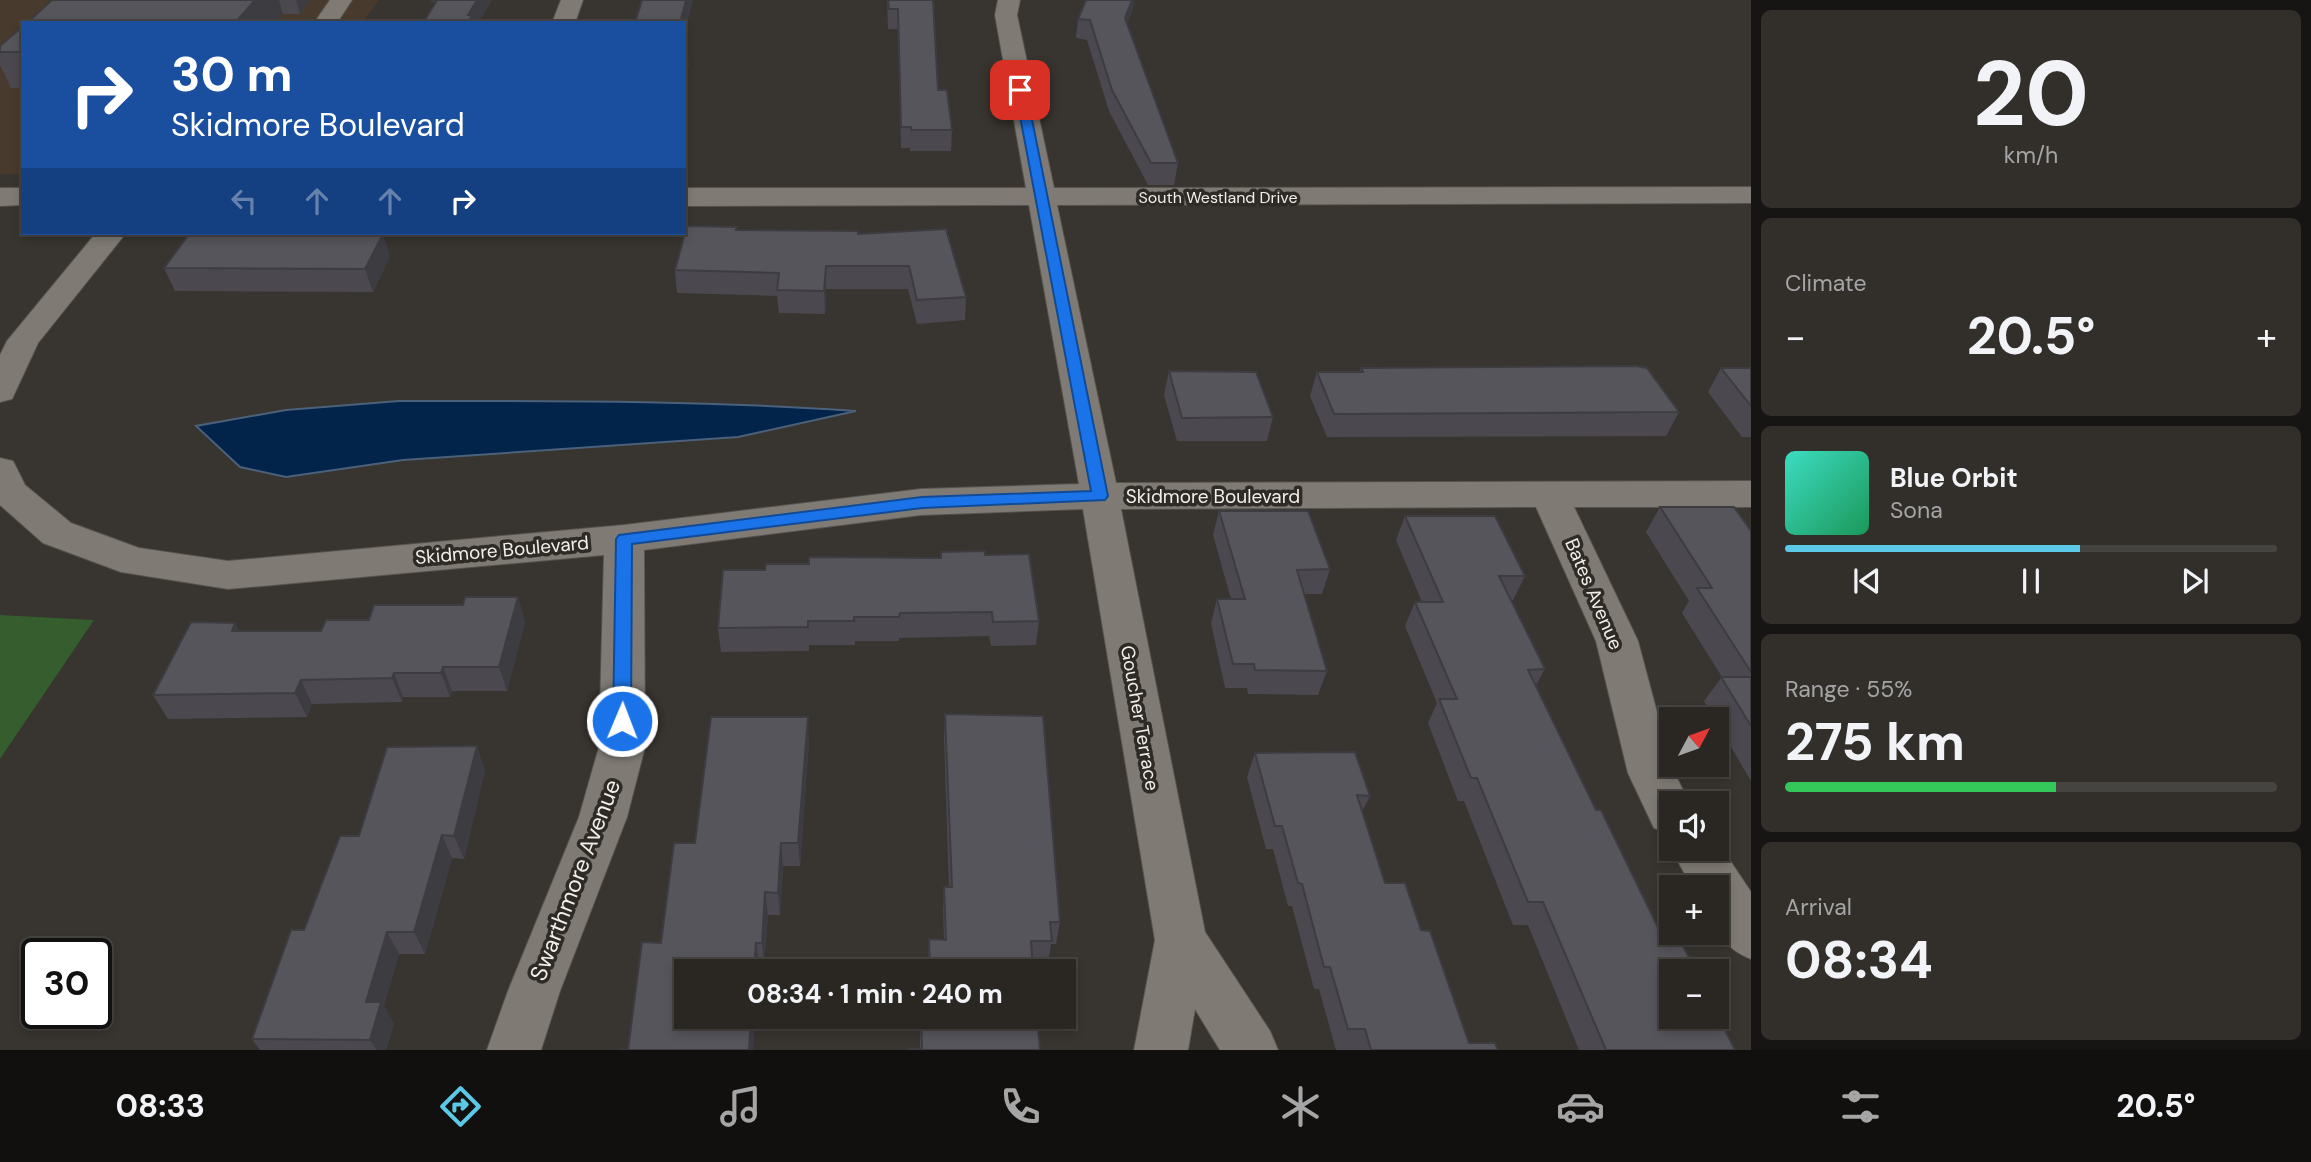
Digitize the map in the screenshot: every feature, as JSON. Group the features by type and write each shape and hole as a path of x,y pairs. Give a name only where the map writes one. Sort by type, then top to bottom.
{"street":[{"path":"326,21 341,0"},
{"path":"564,21 572,0"},
{"name":"Goucher Terrace","path":"1009,0 1006,15 1100,496 1181,940 1161,1050"},
{"name":"South Westland Drive","path":"686,197 1751,195"},
{"path":"0,197 21,197"},
{"path":"0,391 23,341 109,235"},
{"name":"Skidmore Boulevard","path":"0,470 9,492 57,533 135,562 228,575 624,539 922,502 1100,496 1751,494"},
{"name":"Bates Avenue","path":"1549,496 1582,559 1617,643 1640,734 1660,791"},
{"name":"Swarthmore Avenue","path":"514,1050 548,953 603,817 616,772 621,747 624,539"},
{"path":"1703,861 1751,935"},
{"name":"Goucher Terrace","path":"1181,940 1251,1050"}],"shaded area":[{"path":"0,0 379,0 363,21 21,21 21,174 0,174"}],"green space":[{"path":"0,615 94,620 0,759"}],"water":[{"path":"399,401 685,403 856,411 738,437 403,460 286,477 240,467 196,426 286,410"}],"building":[{"path":"52,0 255,0 237,21 29,21"},
{"path":"477,0 468,15 472,16 469,21 424,21 436,2 431,2"},
{"path":"642,0 686,0 681,21 636,21"},
{"path":"888,0 933,0 938,90 947,90 952,130 911,130 911,127 901,127 898,9 889,9"},
{"path":"1086,0 1132,0 1125,18 1178,163 1151,163 1112,90 1090,20 1078,19"},
{"path":"21,28 21,52 0,52 0,46"},
{"path":"687,226 737,227 736,230 858,231 858,234 946,229 966,297 917,300 909,266 826,266 824,291 777,290 779,273 675,270"},
{"path":"189,235 382,235 365,269 164,268"},
{"path":"1361,368 1647,368 1679,412 1334,414 1317,372 1363,372"},
{"path":"1721,368 1751,368 1751,406"},
{"path":"1169,371 1256,372 1273,417 1182,418"},
{"path":"1660,507 1734,507 1751,531 1751,672 1697,588 1712,588"},
{"path":"1219,511 1308,511 1330,569 1297,570 1327,671 1255,670 1254,664 1233,664 1217,599 1245,599"},
{"path":"1405,516 1495,516 1525,576 1499,576 1545,669 1528,670 1596,810 1601,810 1659,930 1659,945 1683,945 1690,959 1659,959 1659,1029 1724,1029 1735,1050 1606,1050 1543,902 1528,902 1477,778 1471,778 1439,699 1457,699 1415,602 1443,602"},
{"path":"985,551 985,555 1029,554 1039,621 993,622 992,612 900,613 899,617 854,617 854,621 808,621 808,627 718,628 723,570 765,570 766,564 809,564 809,557 941,558 941,552"},
{"path":"465,597 518,597 499,667 443,667 441,673 394,673 392,678 301,680 295,693 153,695 191,622 235,623 232,631 321,631 326,620 369,620 374,605 463,605"},
{"path":"1721,677 1751,677 1751,726"},
{"path":"945,714 1043,716 1060,922 1050,922 1052,941 1031,941 1032,959 930,959 929,939 946,940 944,887 952,887"},
{"path":"711,717 808,717 798,843 781,843 778,893 765,892 762,943 756,943 755,959 674,959 674,1029 750,1029 749,1050 628,1050 642,942 661,943 674,843 695,843"},
{"path":"477,746 454,836 442,835 414,932 387,932 366,1002 381,1002 370,1040 252,1039 291,930 304,930 340,836 359,836 387,747"},
{"path":"1355,752 1370,796 1357,795 1385,883 1405,883 1421,930 1430,931 1469,1043 1495,1043 1498,1050 1371,1050 1365,1029 1348,1029 1330,967 1324,967 1302,884 1298,883 1282,826 1275,826 1255,753"},
{"path":"921,1029 1038,1029 1040,1050 909,1050 922,1049"}],"route":[{"path":"622,721 624,539 922,502 1100,496 1020,90"}]}
